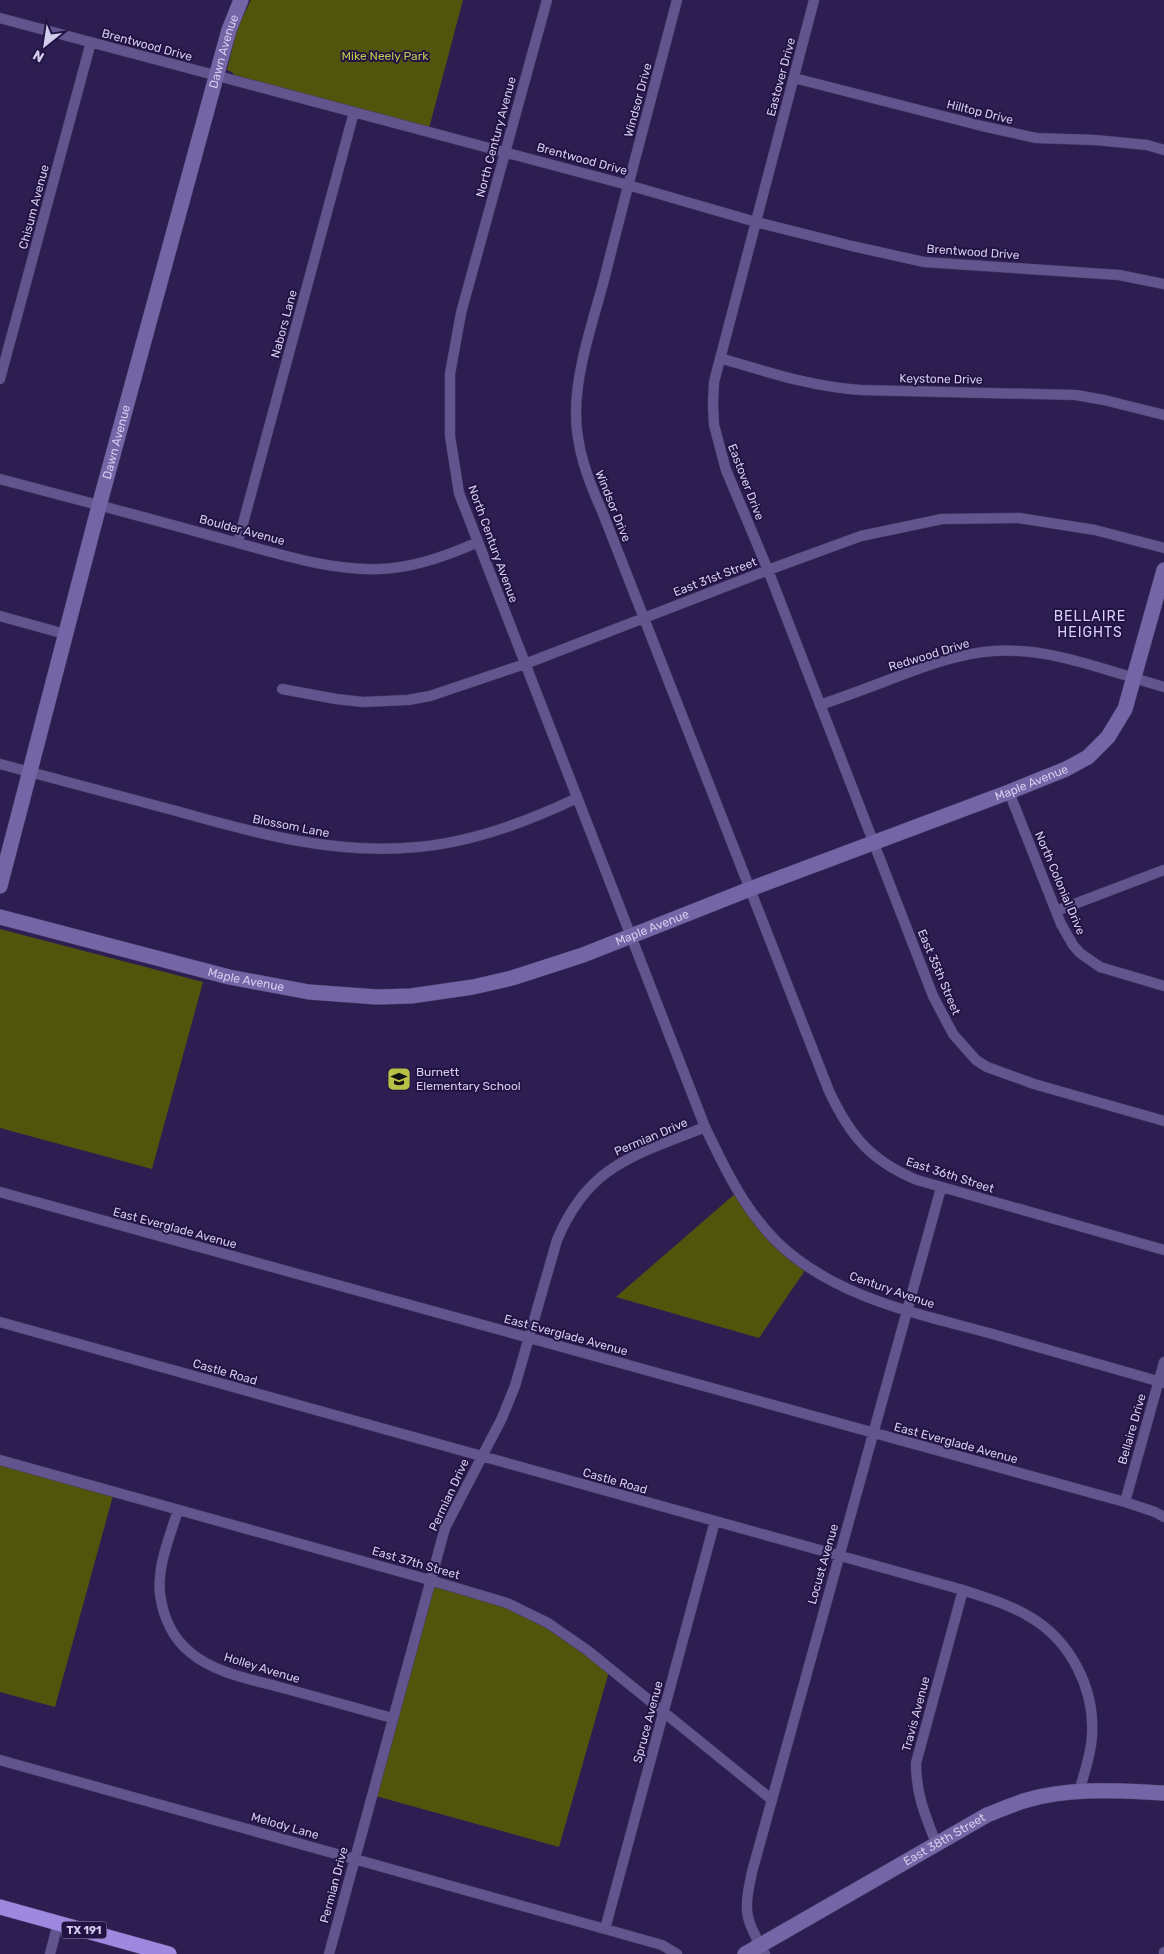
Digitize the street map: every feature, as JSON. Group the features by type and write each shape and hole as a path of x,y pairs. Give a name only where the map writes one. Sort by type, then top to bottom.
{"highway":[{"name":"TX 191","path":"0,1907 169,1954"}],"street":[{"name":"Dawn Avenue","path":"0,886 99,506 216,76 240,0"},
{"name":"North Century Avenue","path":"547,0 461,312 450,374 450,436 459,493 631,936"},
{"name":"Windsor Drive","path":"677,0 579,378 576,413 579,448 589,482 750,889"},
{"name":"Eastover Drive","path":"814,0 714,382 714,425 733,488 768,570 874,842"},
{"name":"Brentwood Drive","path":"0,18 628,184 756,222 852,246 924,262 1119,274 1164,284"},
{"name":"Chisum Avenue","path":"0,378 91,42"},
{"name":"Hilltop Drive","path":"794,78 973,124 1036,138 1095,140 1147,145 1164,150"},
{"name":"Nabors Lane","path":"238,542 354,112"},
{"name":"Keystone Drive","path":"720,358 797,381 832,388 1076,395 1164,415"},
{"name":"Boulder Avenue","path":"0,479 332,565 380,570 400,567 441,557 478,542"},
{"name":"East 31st Street","path":"282,689 363,702 408,700 444,693 867,534 942,519 1019,518 1095,530 1164,548"},
{"name":"Maple Avenue","path":"0,918 222,975 309,992 376,997 430,994 473,987 544,968 1009,792 1066,769 1088,757 1108,737 1121,718 1135,679 1164,570"},
{"path":"0,616 65,634"},
{"name":"Redwood Drive","path":"820,705 927,666 970,654 1007,650 1079,662 1164,687"},
{"name":"Blossom Lane","path":"0,764 274,837 306,844 362,849 419,847 475,837 548,812 577,798"},
{"name":"North Colonial Drive","path":"1009,792 1056,911 1073,945 1091,962 1114,972 1164,986"},
{"name":"East 35th Street","path":"874,842 933,996 953,1034 976,1060 1002,1074 1164,1121"},
{"path":"1056,911 1164,870"},
{"name":"East 36th Street","path":"750,889 826,1083 848,1128 868,1151 884,1164 916,1180 1164,1250"},
{"name":"Century Avenue","path":"631,936 705,1128 737,1192 777,1242 806,1265 832,1281 871,1298 906,1310 1161,1382"},
{"name":"Permian Drive","path":"329,1954 445,1528 502,1418 515,1386 557,1240 566,1218 579,1198 596,1180 615,1166 636,1155 705,1128"},
{"name":"Locust Avenue","path":"763,1950 751,1928 746,1908 752,1872 940,1188"},
{"name":"East Everglade Avenue","path":"0,1192 1125,1502 1164,1517"},
{"name":"Castle Road","path":"0,1322 994,1600 1031,1617 1053,1635 1075,1663 1086,1687 1092,1720 1090,1749 1078,1792"},
{"name":"Bellaire Drive","path":"1125,1502 1161,1382 1164,1362"},
{"name":"East 37th Street","path":"0,1460 507,1603 548,1623 588,1650 771,1799"},
{"name":"Holley Avenue","path":"178,1510 164,1557 160,1588 162,1605 169,1626 184,1647 200,1660 229,1672 392,1718"},
{"name":"Spruce Avenue","path":"605,1929 715,1521"},
{"name":"Travis Avenue","path":"936,1843 919,1798 916,1763 963,1590"},
{"name":"Melody Lane","path":"0,1760 662,1945 677,1954"},
{"name":"East 38th Street","path":"745,1954 763,1950 936,1843 987,1815 1019,1803 1078,1792 1101,1790 1164,1794"},
{"path":"50,1954 58,1923"}],"green space":[{"name":"Mike Neely Park","path":"251,0 463,0 428,132 288,89 235,76 227,70 238,26"},
{"path":"0,929 203,982 152,1169 0,1128"},
{"path":"737,1192 751,1211 808,1266 759,1338 616,1297"},
{"path":"0,1460 114,1492 55,1707 0,1692"},
{"path":"431,1580 548,1623 610,1668 559,1847 372,1795"}],"place":[{"name":"Burnett Elementary School","path":"399,1079"}],"district":[{"name":"BELLAIRE HEIGHTS","path":"1090,624"}]}
